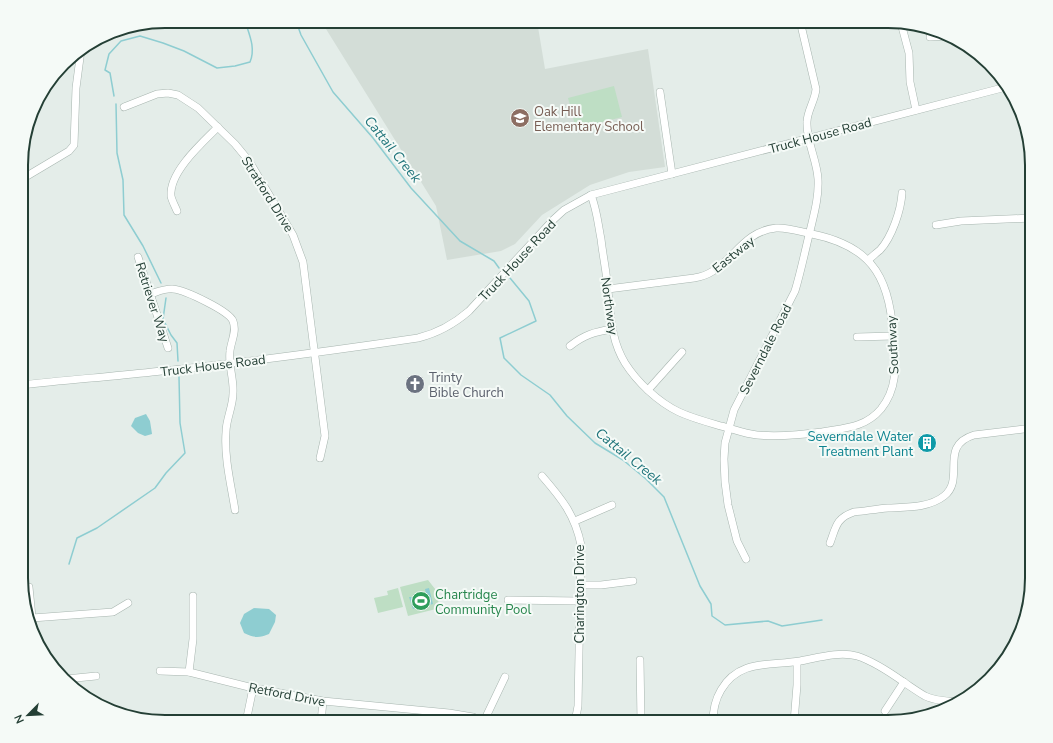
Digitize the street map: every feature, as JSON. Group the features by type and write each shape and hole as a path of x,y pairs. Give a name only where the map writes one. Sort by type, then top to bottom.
{"street":[{"name":"Severndale Road","path":"746,559 737,541 728,505 725,482 724,459 729,428 734,410 795,291 802,270 816,204 818,179 816,164 809,138 807,120 816,89 802,28"},
{"path":"902,29 910,58 910,82 916,110"},
{"path":"930,37 936,37"},
{"path":"28,175 69,151 74,145 76,88 80,58"},
{"name":"Truck House Road","path":"28,384 314,353 418,338 439,332 469,311 564,210 591,195 1001,88"},
{"path":"660,92 672,174"},
{"name":"Stratford Drive","path":"124,107 157,94 168,93 178,95 198,108 218,127 249,161 296,242 303,262 325,436 320,458"},
{"path":"177,211 171,196 178,173 196,149 218,127"},
{"path":"868,260 880,249 887,238 898,215 902,192"},
{"name":"Northway","path":"591,195 597,211 612,329 619,352 626,364 648,390 678,412 729,428"},
{"path":"936,225 961,221 1025,218"},
{"name":"Eastway","path":"608,289 694,278 706,275 722,264 745,242 754,236 772,229 788,229 809,234"},
{"name":"Southway","path":"729,428 754,434 798,435 847,429 866,422 882,408 892,391 896,368 890,303 880,277 868,260 854,248 824,237 809,234"},
{"name":"Retriever Way","path":"138,256 168,348"},
{"path":"150,294 173,288 187,292 228,314 232,318 235,327 230,351 233,393 226,431 226,443 235,510"},
{"path":"570,346 587,334 612,329"},
{"path":"857,337 893,336"},
{"path":"648,390 682,352"},
{"path":"830,543 838,522 847,514 930,504 945,496 952,483 956,449 965,438 996,432 1025,429"},
{"name":"Charington Drive","path":"542,476 562,500 574,521 581,545 578,706 576,715"},
{"path":"574,521 612,505"},
{"path":"580,585 601,585 633,581"},
{"path":"29,587 30,600"},
{"path":"189,672 193,639 193,596"},
{"path":"508,600 579,601"},
{"path":"34,618 113,612 128,603"},
{"path":"714,715 717,697 731,676 740,670 773,663 797,662 841,655 854,655 874,664 926,696 948,701"},
{"path":"640,660 641,715"},
{"path":"795,715 798,685 797,662"},
{"name":"Retford Drive","path":"160,671 189,672 253,688 323,701 461,715"},
{"path":"72,678 96,676"},
{"path":"488,715 505,676"},
{"path":"885,711 904,682"},
{"path":"247,715 253,688"},
{"path":"322,715 323,701"}],"shaded area":[{"name":"Oak Hill Elementary School","path":"538,28 545,69 648,49 665,167 629,172 590,185 542,215 515,244 501,251 447,260 436,206 326,29"}],"green space":[{"path":"614,86 622,117 576,129 568,98"},
{"path":"428,580 439,594 437,596 440,608 408,616 400,587"},
{"path":"398,588 403,607 378,613 374,598 388,595 387,591"}],"water":[{"path":"146,414 150,421 152,434 145,436 138,433 131,426 135,418"},
{"name":"Chartridge Community Pool","path":"429,588 433,604 413,609 409,597 412,598 426,594 425,589"},
{"path":"254,608 269,609 276,615 275,622 269,634 256,637 244,633 240,623 244,614"}],"waterway":[{"path":"114,96 110,73 105,70 109,54 121,41 140,36 184,51 217,68 235,66 250,62 252,57 252,46 247,28"},
{"name":"Cattail Creek","path":"298,28 333,92 373,138 411,188 460,241 494,261 499,268"},
{"path":"116,104 117,153 123,180 124,215 143,246 161,283"},
{"name":"Cattail Creek","path":"510,278 529,301 536,321 500,338 504,358 521,375 550,395 567,416 595,443 623,460 646,479 664,497 700,586 711,604 712,616 725,625 768,621 782,626 822,620"},
{"path":"166,298 163,319 177,343 178,361"},
{"path":"69,564 77,538 97,528 155,488 166,473 185,453 180,423 179,377"}],"place":[{"name":"Oak Hill Elementary School","path":"520,118"},
{"name":"Trinty Bible Church","path":"415,384"},
{"name":"Severndale Water Treatment Plant","path":"927,443"},
{"name":"Chartridge Community Pool","path":"421,601"}]}
